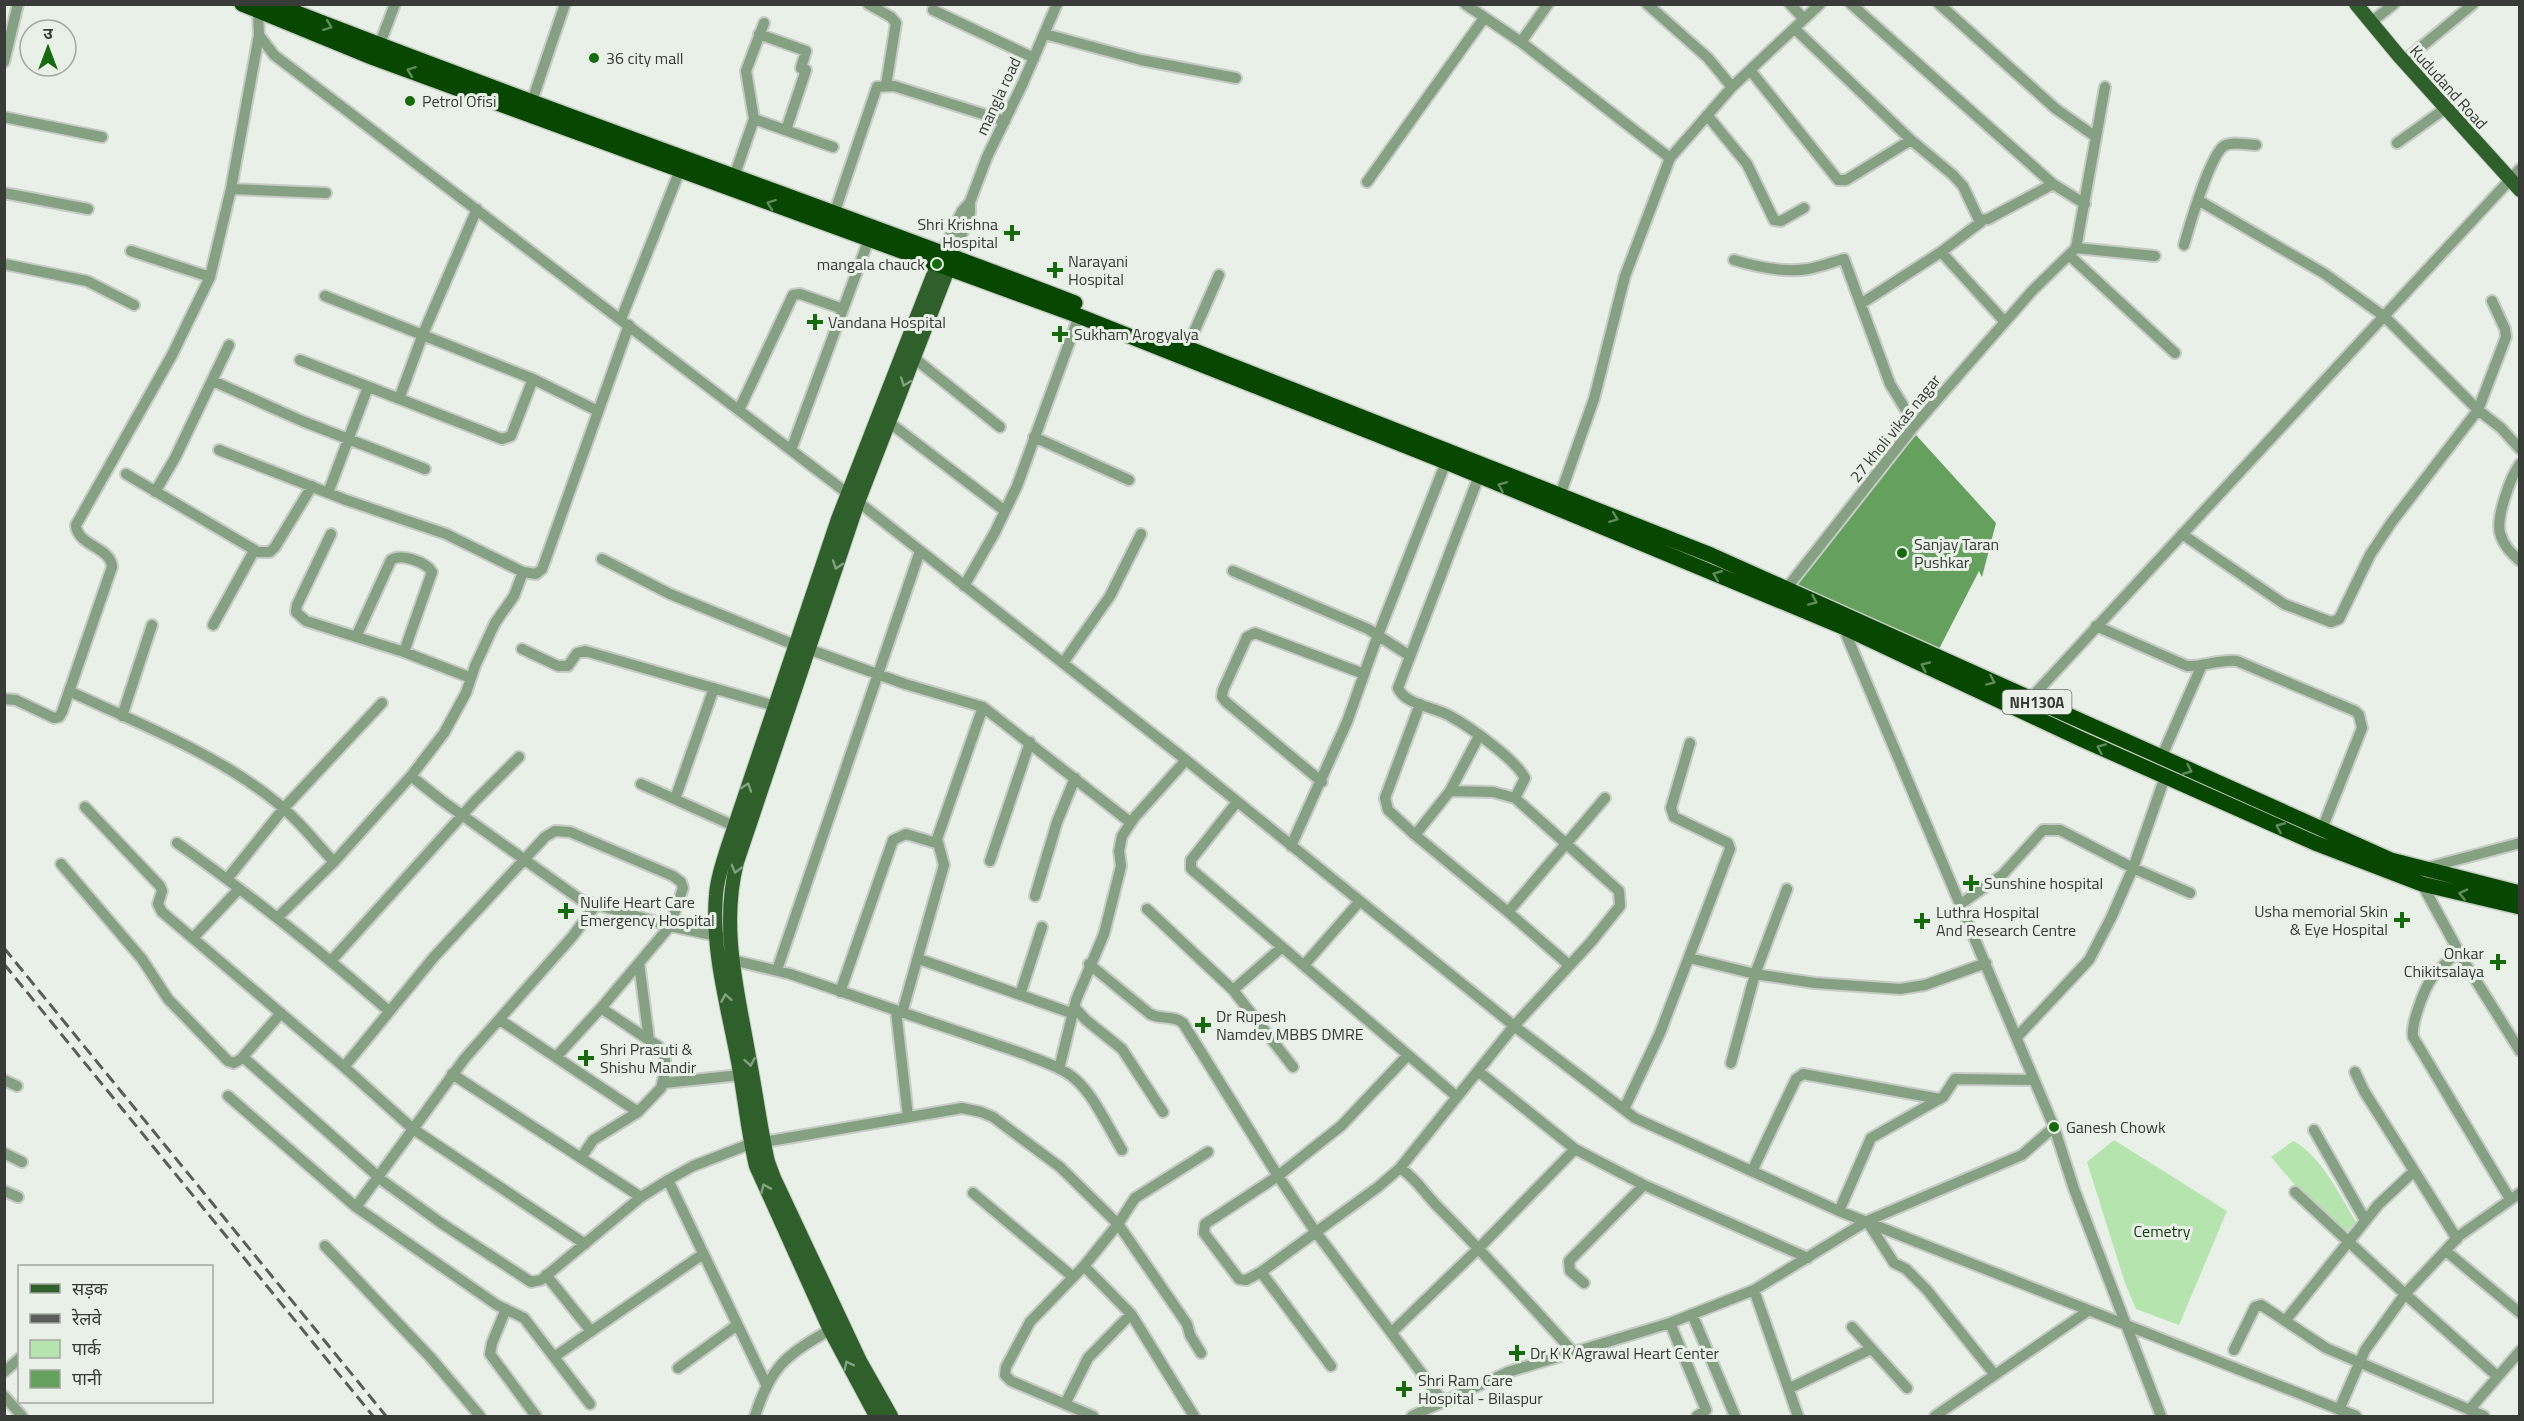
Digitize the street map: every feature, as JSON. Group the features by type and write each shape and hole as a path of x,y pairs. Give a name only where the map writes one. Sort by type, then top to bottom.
{"highway":[{"name":"NH130A","path":"242,4 374,58 530,108 726,179 834,214 1079,316 1264,384 1557,503 1843,627 2165,777 2315,843 2520,908"},
{"name":"NH130A","path":"273,4 680,170 726,179 869,238 945,261 1187,348 1264,384 1479,476 1711,555 2423,876 2520,893"}],"main road":[{"name":"Kududand Road","path":"2356,4 2514,185"},
{"path":"853,498 890,423 914,358 945,261"},
{"path":"724,938 729,897 737,862 801,647 853,498 945,261"},
{"path":"801,647 775,706 734,826 716,892 724,938 740,1075 757,1143 860,1361 891,1416"},
{"path":"726,958 763,1183 830,1330 876,1416"}],"street":[{"path":"4,62 18,4"},
{"path":"379,46 395,4"},
{"path":"530,108 565,4"},
{"path":"868,4 891,17 896,23 886,85"},
{"path":"1465,4 1521,42 1670,158"},
{"path":"1521,42 1548,4"},
{"path":"1647,4 1708,58 1732,87"},
{"path":"1790,4 1804,19"},
{"path":"1557,503 1594,399 1625,276 1670,158 1732,87 1820,4"},
{"path":"1851,4 2053,184 2085,204"},
{"path":"1939,4 2056,109 2096,137"},
{"path":"2371,21 2394,4"},
{"path":"2404,61 2473,4"},
{"name":"mangla road","path":"945,261 962,211 970,202 987,157 1034,58 1053,6"},
{"path":"933,10 1034,58"},
{"path":"4,699 16,700 57,718 61,715 112,567 109,558 79,536 76,525 176,348 210,277 231,189 259,35 258,12"},
{"path":"1367,182 1484,18"},
{"path":"726,179 754,119 746,71 764,23"},
{"path":"1795,29 1911,140 1953,175 1963,186 1977,219 1981,222"},
{"path":"1045,33 1141,60 1236,78"},
{"path":"759,34 806,51 801,68 806,70 786,130"},
{"path":"259,35 273,55 792,450 1185,760 1514,1026 1635,1118 1839,1211 2356,1416"},
{"path":"1750,70 1838,180 1846,180 1911,140"},
{"path":"834,214 877,87 886,85 1005,121"},
{"path":"2073,252 2085,204 2105,87"},
{"path":"2397,143 2446,108"},
{"path":"1707,115 1747,164 1775,221 1781,221 1804,208"},
{"path":"4,117 102,137"},
{"path":"754,119 833,147"},
{"path":"2184,245 2198,200 2222,148 2230,144 2256,145"},
{"path":"2030,699 2385,317 2514,185 2520,169"},
{"path":"219,450 328,493 446,534 524,572 533,574 542,569 598,411 625,322 680,170"},
{"path":"1862,303 1941,252 1981,222 2053,184"},
{"path":"231,189 326,193"},
{"path":"4,193 88,209"},
{"path":"2198,200 2325,274 2385,317 2520,449"},
{"path":"399,399 423,334 477,209"},
{"path":"792,450 869,238"},
{"path":"131,251 210,277"},
{"path":"1941,252 2005,322"},
{"path":"2073,252 2154,256"},
{"path":"2073,252 2175,353"},
{"name":"27 kholi vikas nagar","path":"1786,589 1915,425 2032,291 2073,252"},
{"path":"1734,260 1759,267 1787,270 1808,269 1844,259 1890,384 1915,425"},
{"path":"4,264 87,281 134,305"},
{"path":"1187,348 1219,275"},
{"path":"739,410 793,295 800,294 843,309"},
{"path":"325,296 533,380 598,411"},
{"path":"2182,534 2284,604 2331,622 2339,619 2370,555 2391,523 2478,410 2506,337 2505,329 2492,301"},
{"path":"964,586 1005,511 1079,316"},
{"path":"155,492 175,458 229,345"},
{"path":"914,358 1000,427"},
{"path":"300,360 504,439 511,436 533,380"},
{"path":"213,381 425,469"},
{"path":"328,493 368,387"},
{"path":"890,423 1005,511"},
{"path":"1035,437 1129,480"},
{"path":"1291,846 1322,782 1446,462"},
{"path":"2520,464 2508,490 2499,525 2504,544 2520,561"},
{"path":"126,474 254,551 270,552 275,547 312,486"},
{"path":"1479,476 1398,688 1400,693 1420,704 1453,717 1516,764 1525,782 1515,798"},
{"path":"331,534 296,612 306,621 404,652 471,678"},
{"path":"1063,663 1110,597 1141,534"},
{"path":"213,625 254,551"},
{"path":"777,970 920,551"},
{"path":"356,637 392,560 401,556 429,567 432,572 404,652"},
{"path":"602,559 670,594 801,647 983,707 1130,822"},
{"path":"1233,571 1378,635 1410,656"},
{"path":"277,918 334,862 411,776 453,720 495,623 514,596 524,572"},
{"path":"122,716 152,625"},
{"path":"1843,627 1962,903 2054,1127 2074,1189 2161,1416"},
{"path":"2096,627 2187,666 2216,661 2237,661 2351,708 2359,715 2362,728 2322,829"},
{"path":"1322,782 1226,702 1222,697 1223,690 1246,636 1255,633 1364,674"},
{"path":"522,649 561,667 568,666 577,653 585,651 775,706"},
{"path":"2161,758 2202,665"},
{"path":"675,799 714,688"},
{"path":"69,691 197,752 237,774 284,808 334,862"},
{"path":"227,879 284,808 382,703"},
{"path":"1420,704 1384,801 1388,810 1414,835 1569,965"},
{"path":"936,843 983,707"},
{"path":"1414,835 1450,791 1479,736"},
{"path":"990,861 1029,742"},
{"path":"1624,1109 1660,1034 1730,849 1728,843 1671,814 1690,743"},
{"path":"331,961 462,815 519,757"},
{"path":"1059,1069 1089,964 1104,934 1121,866 1120,843 1130,822 1185,760"},
{"path":"411,776 571,894 596,905 670,926 724,938"},
{"path":"2017,1037 2084,967 2133,868 2165,777"},
{"path":"1035,896 1058,822 1075,778"},
{"path":"641,784 734,826"},
{"path":"1408,1055 1341,1126 1278,1176 1205,1224 1203,1233 1239,1279 1246,1280 1261,1272 1378,1187 1400,1168 1514,1026 1591,942 1620,906 1619,891 1515,798 1493,792 1450,791"},
{"path":"1508,912 1605,798"},
{"path":"1237,802 1193,858 1190,866 1281,948 1305,964 1456,1096"},
{"path":"85,807 160,886 162,891 158,902 160,909 193,938 413,1129 585,1244"},
{"path":"1962,903 2002,875 2043,830 2060,830 2133,868 2190,893"},
{"path":"344,1067 434,957 545,837 555,831 564,831 673,876 681,882 683,888 670,926 556,1057"},
{"path":"840,992 893,840 906,834 936,843 943,856 944,865 919,959 899,1012 908,1117"},
{"path":"177,843 277,918 389,1011"},
{"path":"2520,843 2423,876 2458,950 2520,1051"},
{"path":"61,864 128,942 162,991 225,1059 234,1063 243,1057 280,1013"},
{"path":"193,938 239,889"},
{"path":"1731,1063 1755,974 1787,889"},
{"path":"1305,964 1359,901"},
{"path":"356,1207 452,1074 596,905"},
{"path":"1147,909 1233,990 1293,1067"},
{"path":"1020,995 1042,927"},
{"path":"1233,990 1281,948"},
{"path":"2339,1410 2358,1362 2405,1294 2457,1239 2515,1196 2413,1037 2415,1018 2427,987 2432,978 2458,950"},
{"path":"726,958 777,970 1024,1054 1059,1069 1070,1075 1084,1088 1122,1150"},
{"path":"1689,958 1755,974 1815,983 1900,989 1924,985 1986,963"},
{"path":"919,959 1020,995 1074,1011 1122,1049 1163,1112"},
{"path":"639,963 649,1040"},
{"path":"1089,964 1153,1016 1176,1019 1183,1023 1315,1231 1444,1403"},
{"path":"580,1158 593,1140 651,1102 664,1083 666,1068 664,1054 658,1046 601,1008"},
{"path":"500,1020 638,1112"},
{"path":"243,1057 379,1178 527,1280 538,1281 641,1197 693,1166 757,1143 962,1108 981,1112 993,1118 1060,1167 1118,1224 1187,1324 1190,1335 1201,1353"},
{"path":"1478,1071 1575,1149 1644,1185 1808,1258"},
{"path":"2355,1072 2413,1172 2457,1239"},
{"path":"452,1074 641,1197"},
{"path":"1752,1171 1796,1079 1803,1074 1940,1099"},
{"path":"664,1083 740,1075"},
{"path":"1839,1211 1871,1138 1940,1099 1947,1094 1956,1078 2034,1080"},
{"path":"4,1080 16,1086"},
{"path":"228,1096 356,1207 530,1324 590,1404"},
{"path":"1412,1416 1508,1372 1670,1323 1754,1290 1867,1221 2022,1155 2054,1127"},
{"path":"2314,1130 2366,1220"},
{"path":"1392,1332 1479,1248 1575,1149"},
{"path":"1093,1416 1011,1380 1004,1371 1030,1322 1084,1266 1118,1224 1129,1205 1144,1191 1208,1152"},
{"path":"4,1153 22,1162"},
{"path":"1400,1168 1410,1174 1573,1352"},
{"path":"2285,1321 2366,1220 2413,1172"},
{"path":"668,1180 766,1384"},
{"path":"1584,1283 1568,1269 1569,1261 1644,1185"},
{"path":"4,1191 18,1197"},
{"path":"2295,1192 2497,1376"},
{"path":"973,1193 1072,1277"},
{"path":"1867,1221 1894,1263 1906,1269 1927,1290 1995,1375"},
{"path":"325,1246 431,1358 480,1416"},
{"path":"2445,1251 2520,1313"},
{"path":"554,1357 703,1254"},
{"path":"1084,1266 1131,1314 1194,1416"},
{"path":"1261,1272 1331,1366"},
{"path":"546,1275 591,1331"},
{"path":"1754,1290 1798,1416"},
{"path":"2234,1350 2258,1305 2326,1348 2484,1416"},
{"path":"506,1309 492,1343 490,1354 536,1416"},
{"path":"1935,1416 2088,1311"},
{"path":"1065,1404 1088,1358 1131,1314"},
{"path":"1692,1314 1735,1416"},
{"path":"1670,1323 1706,1410 1697,1416"},
{"path":"678,1368 737,1325"},
{"path":"1852,1327 1908,1388"},
{"path":"755,1416 766,1384 785,1359 830,1330"},
{"path":"1790,1388 1871,1349"},
{"path":"2469,1410 2520,1351"},
{"path":"4,1372 18,1360"},
{"path":"4,1396 22,1416"}],"green space":[{"name":"Cemetry","path":"2114,1140 2227,1211 2179,1325 2136,1309 2125,1283 2087,1162"},
{"path":"2293,1141 2312,1156 2337,1189 2356,1222 2347,1231 2294,1184 2271,1157"}],"water":[{"name":"Sanjay Taran Pushkar","path":"1916,435 1996,523 1982,577 1979,571 1938,651 1791,582"}],"railway":[{"path":"4,948 386,1416"},
{"path":"4,964 373,1416"}],"place":[{"name":"36 city mall","path":"594,58"},
{"name":"Petrol Ofisi","path":"410,101"},
{"name":"Shri Krishna Hospital","path":"1012,233"},
{"name":"mangala chauck","path":"937,264"},
{"name":"Narayani Hospital","path":"1055,270"},
{"name":"Vandana Hospital","path":"815,322"},
{"name":"Sukham Arogyalya","path":"1060,334"},
{"name":"Sanjay Taran Pushkar","path":"1902,553"},
{"name":"Sunshine hospital","path":"1971,883"},
{"name":"Nulife Heart Care Emergency Hospital","path":"566,911"},
{"name":"Usha memorial Skin & Eye Hospital","path":"2402,920"},
{"name":"Luthra Hospital And Research Centre","path":"1922,921"},
{"name":"Onkar Chikitsalaya","path":"2498,962"},
{"name":"Dr Rupesh Namdev MBBS DMRE","path":"1203,1025"},
{"name":"Shri Prasuti & Shishu Mandir","path":"586,1058"},
{"name":"Ganesh Chowk","path":"2054,1127"},
{"name":"Dr K K Agrawal Heart Center","path":"1517,1353"},
{"name":"Shri Ram Care Hospital - Bilaspur","path":"1404,1389"}]}
